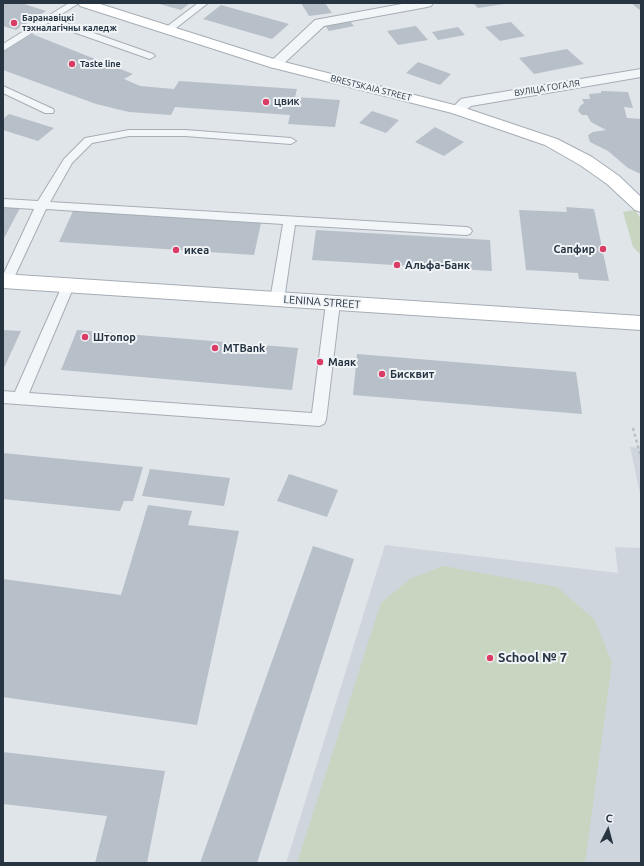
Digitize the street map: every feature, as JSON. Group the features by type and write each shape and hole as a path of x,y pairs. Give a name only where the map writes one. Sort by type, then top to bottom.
{"main road":[{"name":"BRESTSKAIA STREET","path":"84,3 275,64 457,110 551,142 586,162 613,180 641,206"},
{"name":"LENINA STREET","path":"4,282 641,323"}],"street":[{"path":"275,64 320,23 426,3"},
{"name":"ВУЛІЦА ГОГАЛЯ","path":"457,110 466,102 641,73"}],"lane":[{"path":"3,48 75,3"},
{"path":"168,30 204,3"},
{"path":"46,20 150,56"},
{"path":"3,89 49,111"},
{"path":"4,282 42,205 68,161 89,140 129,133 185,132 291,141"},
{"path":"3,203 466,231"},
{"path":"277,300 290,220"},
{"path":"20,398 68,286"},
{"path":"3,397 319,420 333,303"}],"path":[{"path":"633,428 641,458"}],"shaded area":[{"path":"630,447 641,448 641,498"},
{"name":"School № 7","path":"385,545 618,573 615,547 641,548 641,863 286,863"}],"green space":[{"path":"635,210 641,219 641,255 633,247 623,212"},
{"name":"School № 7","path":"443,566 557,587 595,620 612,663 585,863 297,863 381,603 410,579"}],"building":[{"name":"Баранавіцкі тэхналагічны каледж","path":"3,3 21,3 46,11 16,30 3,26"},
{"path":"156,3 190,3 181,10"},
{"path":"301,3 325,3 332,13 309,16"},
{"path":"473,3 504,3 504,4 478,8"},
{"path":"631,3 641,3 641,11"},
{"path":"221,5 289,24 272,39 203,19"},
{"path":"348,19 354,26 329,31 324,24"},
{"path":"511,22 525,36 500,41 485,27"},
{"path":"416,26 428,40 398,45 387,31"},
{"path":"458,27 465,35 438,40 432,32"},
{"path":"32,34 133,74 124,79 140,86 174,89 179,81 297,89 295,97 340,100 335,127 288,124 290,115 175,107 171,115 129,112 96,104 3,70 3,52"},
{"path":"567,49 584,64 534,74 519,58"},
{"path":"418,62 451,74 440,85 406,73"},
{"path":"601,91 628,92 633,108 624,107 627,118 641,119 641,174 628,168 608,151 590,142 588,135 593,132 606,130 591,122 587,115 582,115 578,111 580,106 584,103 582,99 590,99 589,94 601,93"},
{"path":"372,111 399,120 386,133 359,123"},
{"path":"9,114 54,128 38,141 3,130 3,119"},
{"path":"435,127 464,142 444,156 415,142"},
{"path":"3,207 20,208 3,240"},
{"path":"566,207 594,209 609,281 579,279 578,273 526,270 519,210 567,212"},
{"path":"73,211 261,223 254,255 59,242"},
{"path":"316,230 490,240 492,271 312,260"},
{"path":"3,330 21,331 3,370"},
{"path":"77,330 298,348 292,390 61,370"},
{"path":"357,354 576,372 582,414 353,395"},
{"path":"3,453 143,467 133,501 124,501 120,511 3,499"},
{"path":"150,469 230,478 224,506 142,496"},
{"path":"289,474 338,490 327,517 277,501"},
{"path":"148,505 192,511 188,525 239,531 197,725 3,697 3,579 121,595"},
{"path":"313,546 354,559 257,863 200,863"},
{"path":"3,752 165,771 147,863 95,863 107,816 3,804"}],"place":[{"name":"Баранавіцкі тэхналагічны каледж","path":"14,23"},
{"name":"Taste line","path":"72,64"},
{"name":"ЦВИК","path":"266,102"},
{"name":"Сапфир","path":"603,249"},
{"name":"икеа","path":"176,250"},
{"name":"Альфа-Банк","path":"397,265"},
{"name":"Штопор","path":"85,337"},
{"name":"MTBank","path":"215,348"},
{"name":"Маяк","path":"320,362"},
{"name":"Бисквит","path":"382,374"},
{"name":"School № 7","path":"490,658"}]}
